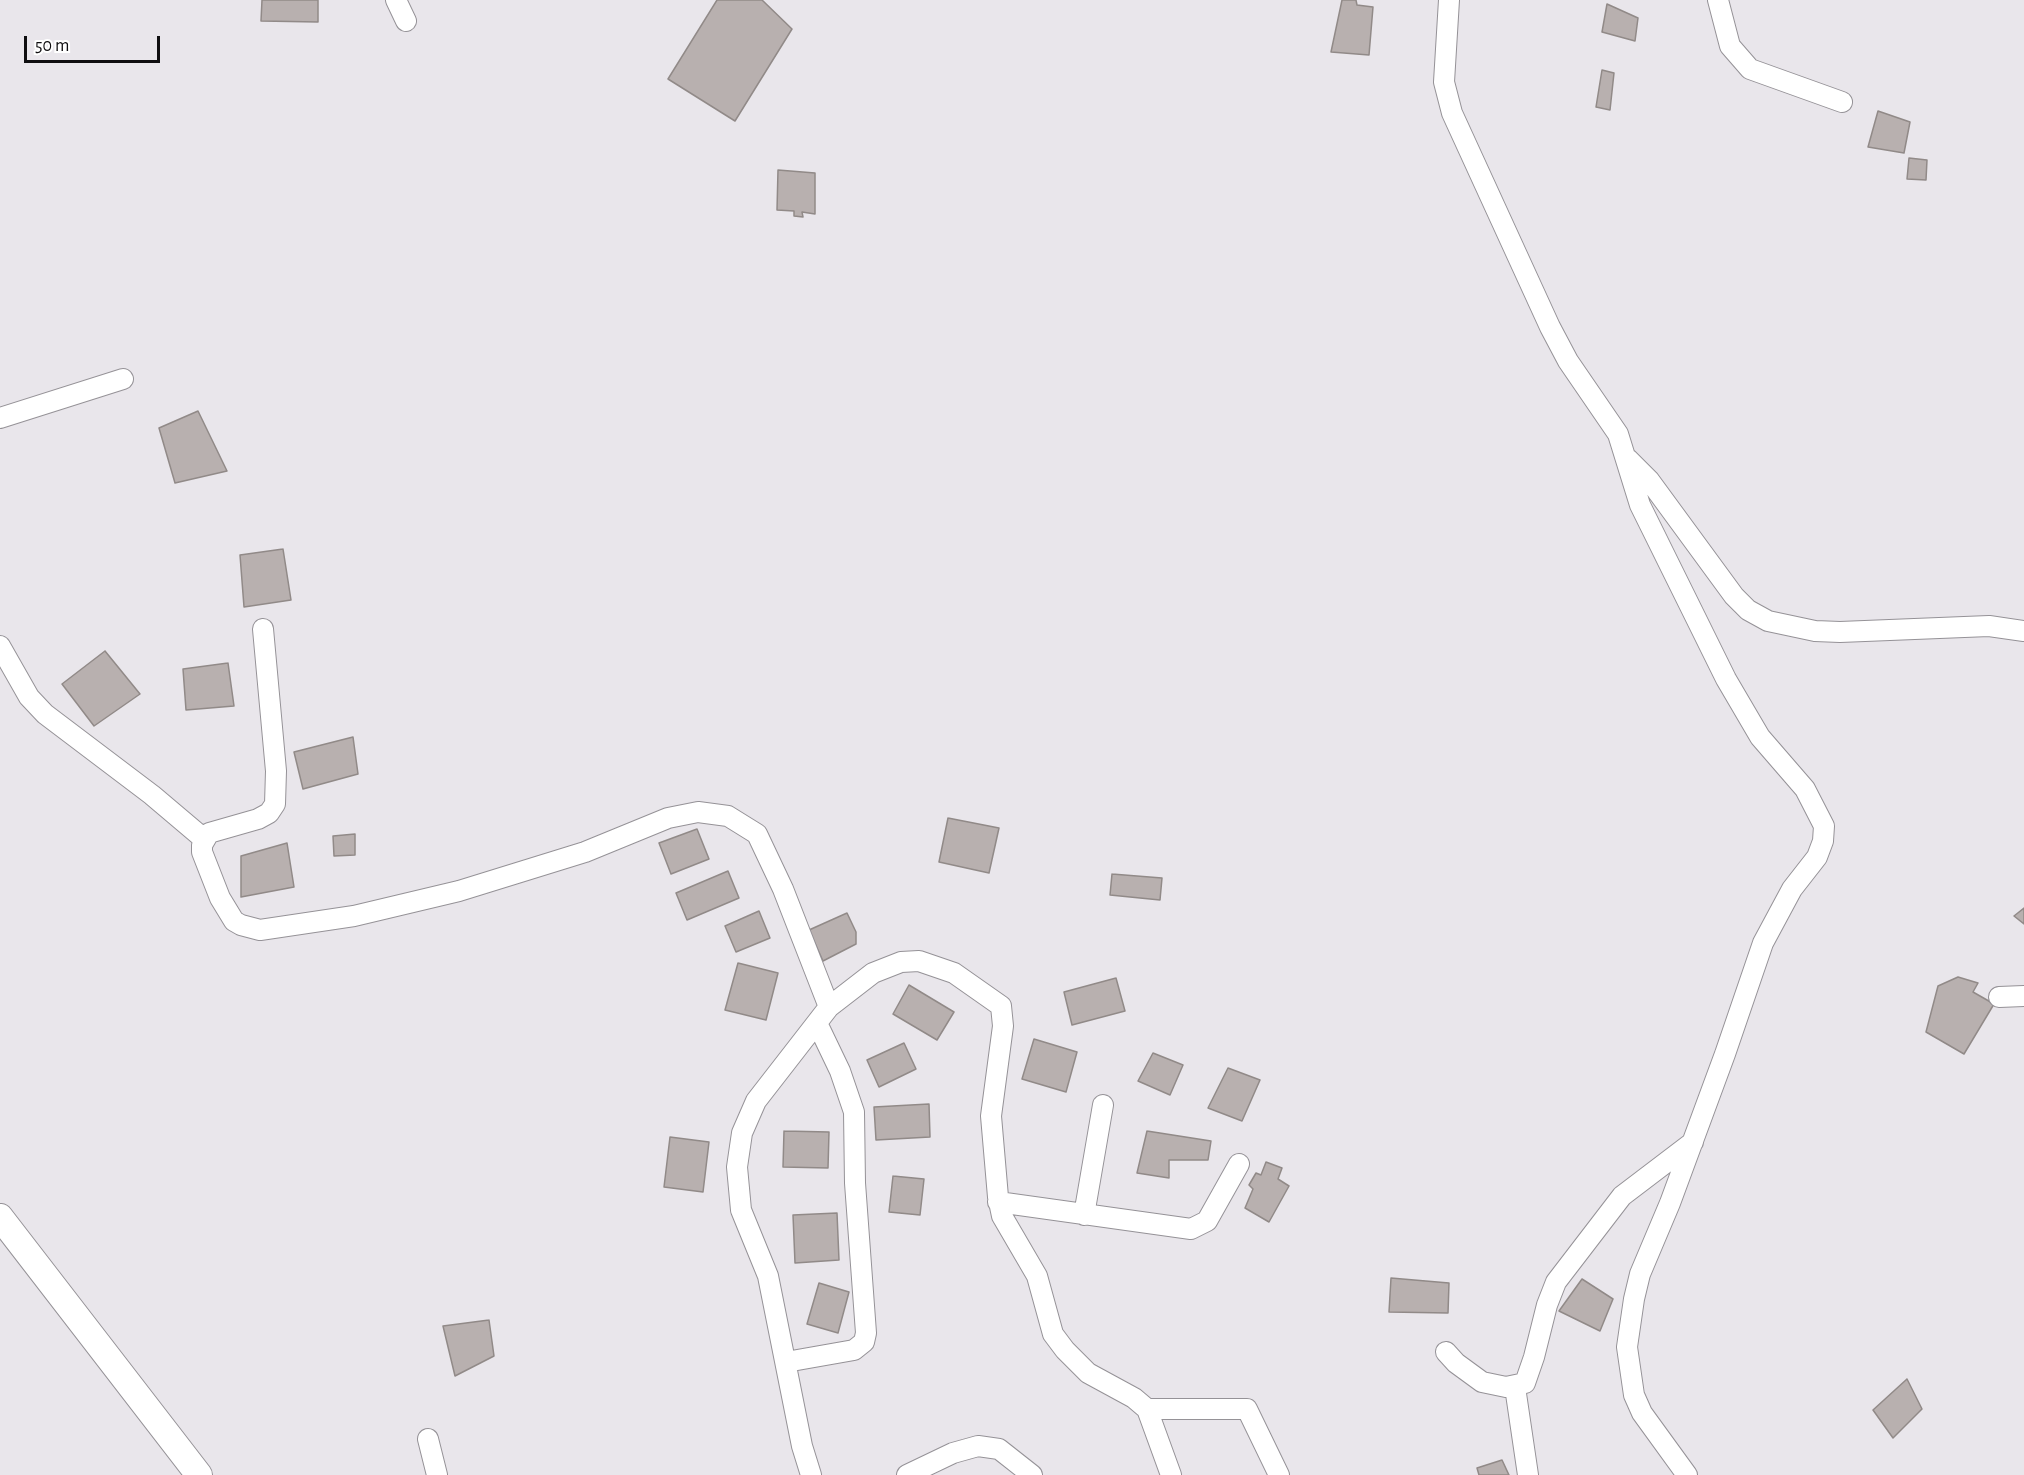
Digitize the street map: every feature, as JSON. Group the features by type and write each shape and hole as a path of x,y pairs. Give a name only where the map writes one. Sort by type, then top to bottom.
{"main road":[{"path":"0,1217 199,1475"}],"street":[{"path":"396,0 406,21"},
{"path":"1449,0 1444,72 1452,113 1550,327 1568,361 1613,424 1626,457 1640,505 1726,679 1760,737 1805,789 1822,820 1824,833 1817,857 1792,889 1763,943 1694,1142 1640,1274 1627,1347 1634,1395 1642,1413 1687,1475"},
{"path":"1718,0 1730,46 1750,69 1842,102"},
{"path":"0,418 123,380"},
{"path":"1626,457 1649,480 1734,596 1748,610 1768,621 1806,629 1840,632 1989,626 2013,627 2024,631"},
{"path":"263,629 276,771 275,804 269,813 258,819 216,830 204,839 202,852 228,912 241,925 260,930 354,916 459,891 585,852 668,818 698,812 728,816 758,834 765,847 829,1007"},
{"path":"0,646 30,697 45,714 152,795 204,839"},
{"path":"811,1475 802,1446 768,1276 741,1210 737,1167 742,1133 756,1101 829,1007 873,973 901,963 919,962 954,973 1001,1006 1004,1020 991,1116 998,1203 1006,1226 1037,1276 1048,1322 1059,1342 1088,1373 1134,1398 1147,1409 1172,1475"},
{"path":"1999,997 2024,996"},
{"path":"786,1362 854,1350 864,1342 866,1333 855,1183 854,1112 840,1071 817,1023"},
{"path":"1084,1215 1102,1106"},
{"path":"1446,1353 1456,1364 1482,1382 1515,1387 1522,1385 1528,1377 1547,1305 1563,1272 1584,1249 1622,1196 1694,1142"},
{"path":"998,1203 1185,1229 1197,1228 1210,1217 1239,1164"},
{"path":"1515,1387 1528,1475"},
{"path":"1147,1409 1247,1409 1279,1475"},
{"path":"428,1439 437,1475"},
{"path":"907,1475 953,1453 978,1446 999,1449 1032,1475"}],"building":[{"path":"262,0 318,0 318,22 261,21"},
{"path":"717,0 762,0 792,29 735,121 668,79"},
{"path":"1342,0 1356,0 1357,5 1373,7 1369,55 1331,52"},
{"path":"1607,4 1638,18 1635,41 1602,32"},
{"path":"1602,70 1614,73 1610,110 1596,107"},
{"path":"1878,111 1910,122 1904,153 1868,147"},
{"path":"1909,158 1927,160 1926,180 1907,179"},
{"path":"778,170 815,173 815,214 802,212 803,217 794,216 794,211 777,210"},
{"path":"198,411 227,471 175,483 159,428"},
{"path":"283,549 291,600 244,607 240,555"},
{"path":"105,651 140,694 94,726 62,684"},
{"path":"228,663 234,706 186,710 183,669"},
{"path":"353,737 358,774 303,789 294,752"},
{"path":"948,818 999,828 989,873 939,862"},
{"path":"697,829 709,859 671,874 659,843"},
{"path":"355,834 355,855 334,856 333,836"},
{"path":"287,843 294,887 241,897 241,856"},
{"path":"728,871 739,898 687,920 676,893"},
{"path":"1112,874 1162,878 1160,900 1110,895"},
{"path":"2024,908 2024,924 2014,916"},
{"path":"759,911 770,938 736,952 725,926"},
{"path":"847,913 856,932 856,944 823,961 809,930"},
{"path":"738,963 778,973 766,1020 725,1010"},
{"path":"1958,977 1978,983 1973,992 1994,1004 1964,1054 1926,1032 1938,986"},
{"path":"1116,978 1125,1011 1072,1025 1064,992"},
{"path":"909,985 954,1012 937,1040 893,1014"},
{"path":"1034,1039 1077,1052 1066,1092 1022,1079"},
{"path":"904,1043 916,1069 879,1087 867,1060"},
{"path":"1153,1053 1183,1065 1170,1095 1138,1081"},
{"path":"1228,1068 1260,1080 1242,1121 1208,1108"},
{"path":"929,1104 930,1137 876,1140 874,1107"},
{"path":"784,1131 829,1132 828,1168 783,1167"},
{"path":"1147,1131 1211,1141 1208,1160 1169,1160 1169,1178 1137,1173"},
{"path":"670,1137 709,1142 703,1192 664,1187"},
{"path":"1266,1162 1282,1168 1278,1179 1289,1186 1269,1222 1245,1208 1253,1189 1249,1185 1256,1173 1261,1175"},
{"path":"893,1176 924,1179 920,1215 889,1212"},
{"path":"837,1213 839,1260 795,1263 793,1215"},
{"path":"1391,1278 1449,1283 1448,1313 1389,1312"},
{"path":"1582,1279 1613,1299 1600,1331 1559,1311"},
{"path":"819,1283 849,1292 838,1333 807,1324"},
{"path":"489,1320 494,1356 455,1376 443,1326"},
{"path":"1907,1379 1922,1409 1893,1438 1873,1410"},
{"path":"1502,1460 1509,1475 1479,1475 1477,1468"}]}
